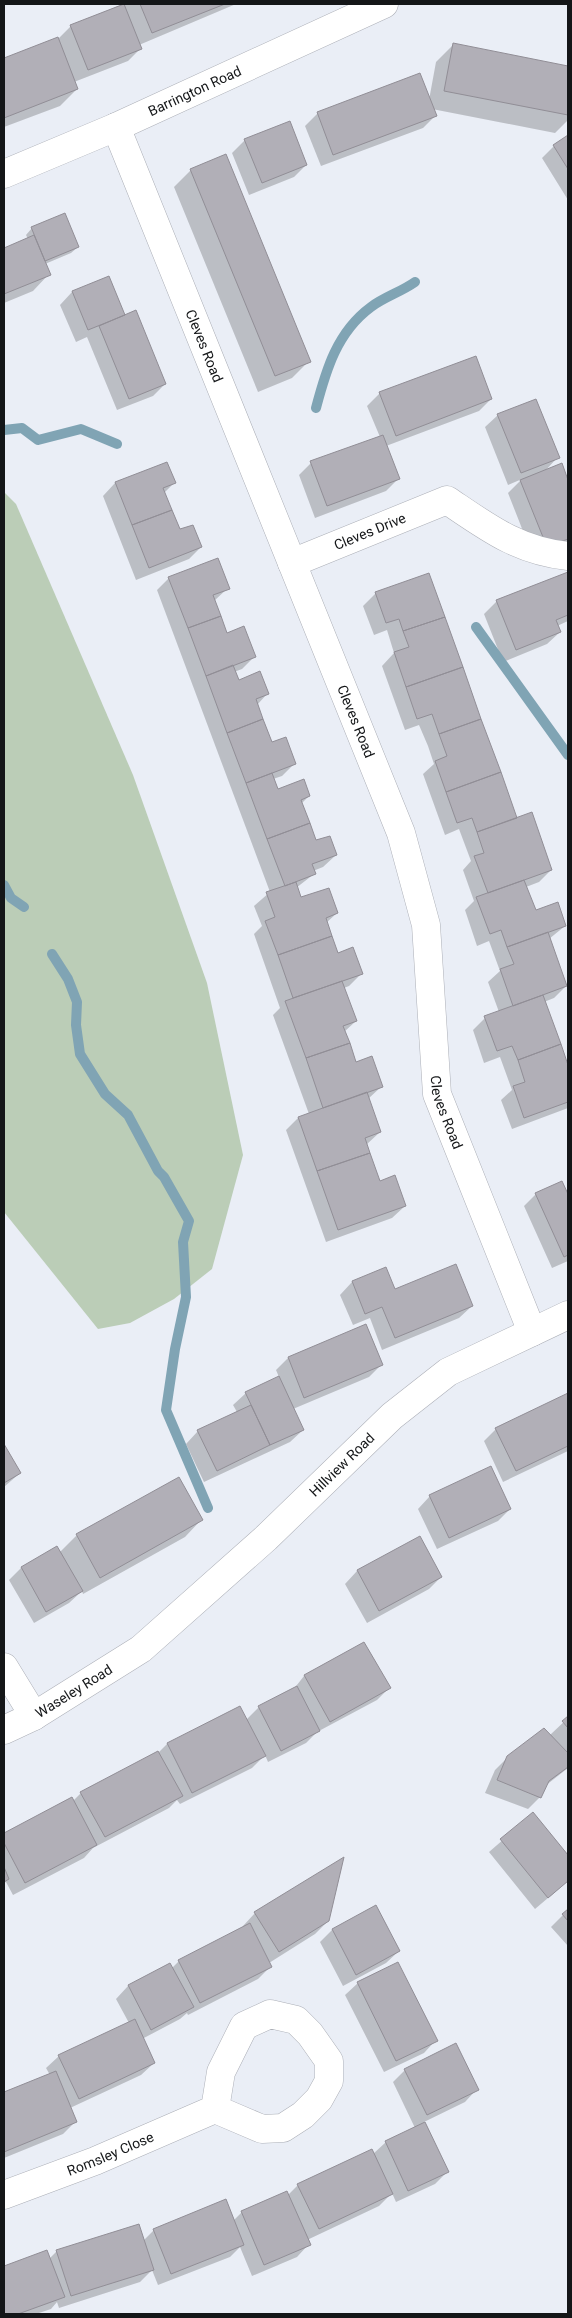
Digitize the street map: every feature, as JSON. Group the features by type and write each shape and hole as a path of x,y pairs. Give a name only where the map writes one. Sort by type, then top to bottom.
{"street":[{"name":"Barrington Road","path":"4,174 116,127 384,4"},
{"name":"Cleves Road","path":"116,127 401,833 426,925 437,1094 532,1332"},
{"name":"Cleves Drive","path":"292,564 447,500 502,537 544,552 568,556"},
{"name":"Hillview Road","path":"141,1649 266,1538 392,1416 448,1372 568,1315"},
{"name":"Waseley Road","path":"4,1730 34,1716 141,1649"},
{"path":"4,1667 34,1716"},
{"path":"270,2014 296,2020 310,2034 329,2061 329,2081 319,2099 303,2115 283,2128 262,2129 215,2109 221,2072 244,2026 270,2014"},
{"name":"Romsley Close","path":"4,2195 95,2160 215,2109"}],"green space":[{"path":"4,492 16,504 133,775 207,983 243,1155 212,1269 174,1299 130,1323 98,1329 4,1212"}],"building":[{"path":"124,4 142,49 88,70 70,25"},
{"path":"140,4 225,4 152,33"},
{"path":"58,37 78,89 4,118 4,58"},
{"path":"453,43 568,66 568,115 444,91"},
{"path":"420,73 437,116 333,155 317,112"},
{"path":"290,121 307,165 262,183 244,139"},
{"path":"568,135 568,169 553,145"},
{"path":"226,154 311,362 275,376 190,169"},
{"path":"65,213 79,247 45,261 31,227"},
{"path":"34,235 51,275 4,294 4,248"},
{"path":"109,276 125,315 88,330 72,291"},
{"path":"136,310 166,384 129,399 99,326"},
{"path":"476,356 492,399 396,436 379,392"},
{"path":"536,399 560,458 521,473 497,414"},
{"path":"383,435 400,479 327,506 310,461"},
{"path":"167,462 176,483 163,488 172,510 132,525 115,482"},
{"path":"562,463 568,480 568,539 547,547 520,480"},
{"path":"172,510 180,529 193,525 202,547 149,568 132,525"},
{"path":"218,558 230,589 213,595 221,616 188,628 168,577"},
{"path":"568,572 568,615 556,620 561,632 516,650 496,600"},
{"path":"429,573 445,617 403,631 399,619 386,623 375,592"},
{"path":"221,616 227,633 244,626 256,657 206,676 188,628"},
{"path":"445,617 463,667 406,687 394,652 409,647 403,631"},
{"path":"233,665 239,680 260,671 269,694 256,699 263,719 227,733 206,676"},
{"path":"463,667 481,719 439,734 432,714 417,719 406,687"},
{"path":"263,719 272,742 286,737 296,764 246,783 227,733"},
{"path":"481,719 501,772 446,792 435,761 447,756 439,734"},
{"path":"501,772 517,818 477,832 472,818 457,823 446,792"},
{"path":"272,773 278,789 304,779 310,796 301,800 310,823 267,839 246,783"},
{"path":"532,812 552,870 488,893 474,856 484,853 477,832"},
{"path":"310,823 316,840 330,836 337,855 312,864 316,874 285,886 267,839"},
{"path":"524,880 536,910 558,902 566,926 507,947 501,930 490,934 476,897"},
{"path":"296,882 301,897 329,888 338,913 326,918 332,936 278,955 265,921 275,917 266,892"},
{"path":"548,932 567,986 513,1006 500,969 514,964 507,947"},
{"path":"332,936 338,953 353,947 363,974 293,998 278,955"},
{"path":"342,981 357,1021 343,1026 350,1043 306,1058 285,1001"},
{"path":"543,995 561,1044 518,1060 512,1046 497,1051 484,1016"},
{"path":"350,1043 356,1062 372,1056 383,1087 323,1108 306,1058"},
{"path":"561,1044 568,1065 568,1102 524,1118 513,1086 525,1082 518,1060"},
{"path":"367,1092 381,1132 365,1138 370,1153 317,1171 298,1117"},
{"path":"370,1153 380,1181 395,1175 406,1206 338,1230 317,1171"},
{"path":"562,1181 568,1194 568,1255 564,1257 535,1193"},
{"path":"456,1264 473,1306 395,1338 382,1307 365,1314 352,1281 386,1267 395,1289"},
{"path":"366,1324 383,1365 304,1398 288,1357"},
{"path":"279,1376 304,1430 270,1445 245,1392"},
{"path":"568,1393 568,1446 516,1471 495,1428"},
{"path":"251,1405 270,1445 217,1471 197,1430"},
{"path":"4,1444 21,1473 4,1483"},
{"path":"491,1466 511,1509 449,1538 429,1495"},
{"path":"179,1477 203,1520 100,1578 76,1534"},
{"path":"420,1536 442,1577 379,1611 357,1570"},
{"path":"57,1546 83,1591 46,1612 21,1567"},
{"path":"364,1642 391,1688 330,1722 304,1675"},
{"path":"297,1686 320,1731 281,1751 258,1706"},
{"path":"240,1706 266,1756 192,1793 167,1743"},
{"path":"568,1716 568,1728 562,1721"},
{"path":"544,1728 568,1753 568,1767 549,1781 541,1798 497,1780 507,1756"},
{"path":"158,1751 183,1796 105,1837 80,1792"},
{"path":"72,1797 97,1845 25,1883 4,1843 4,1833"},
{"path":"533,1812 568,1855 568,1881 548,1898 500,1839"},
{"path":"344,1857 329,1921 279,1952 254,1912"},
{"path":"4,1867 9,1879 4,1882"},
{"path":"376,1905 400,1951 356,1975 332,1929"},
{"path":"568,1909 568,1921 562,1914"},
{"path":"250,1923 272,1967 200,2003 178,1960"},
{"path":"398,1962 438,2041 396,2061 357,1982"},
{"path":"170,1963 194,2007 151,2030 128,1985"},
{"path":"135,2019 155,2063 79,2099 58,2055"},
{"path":"456,2043 479,2090 427,2115 404,2069"},
{"path":"56,2071 77,2122 4,2152 4,2092"},
{"path":"425,2122 449,2172 408,2191 385,2141"},
{"path":"372,2149 393,2194 319,2229 297,2184"},
{"path":"287,2191 311,2245 264,2265 241,2211"},
{"path":"226,2199 244,2245 171,2274 153,2229"},
{"path":"139,2224 154,2270 71,2296 56,2250"},
{"path":"47,2250 65,2297 18,2314 4,2314 4,2266"}],"waterway":[{"path":"316,408 334,353 349,328 359,317 381,300 415,282"},
{"path":"4,430 22,428 38,440 81,429 117,444"},
{"path":"476,627 568,755"},
{"path":"4,885 11,898 24,907"},
{"path":"52,954 68,979 77,1002 76,1025 80,1054 105,1094 128,1115 158,1171 164,1177 189,1221 183,1242 186,1297 175,1349 166,1410 208,1508"}]}
